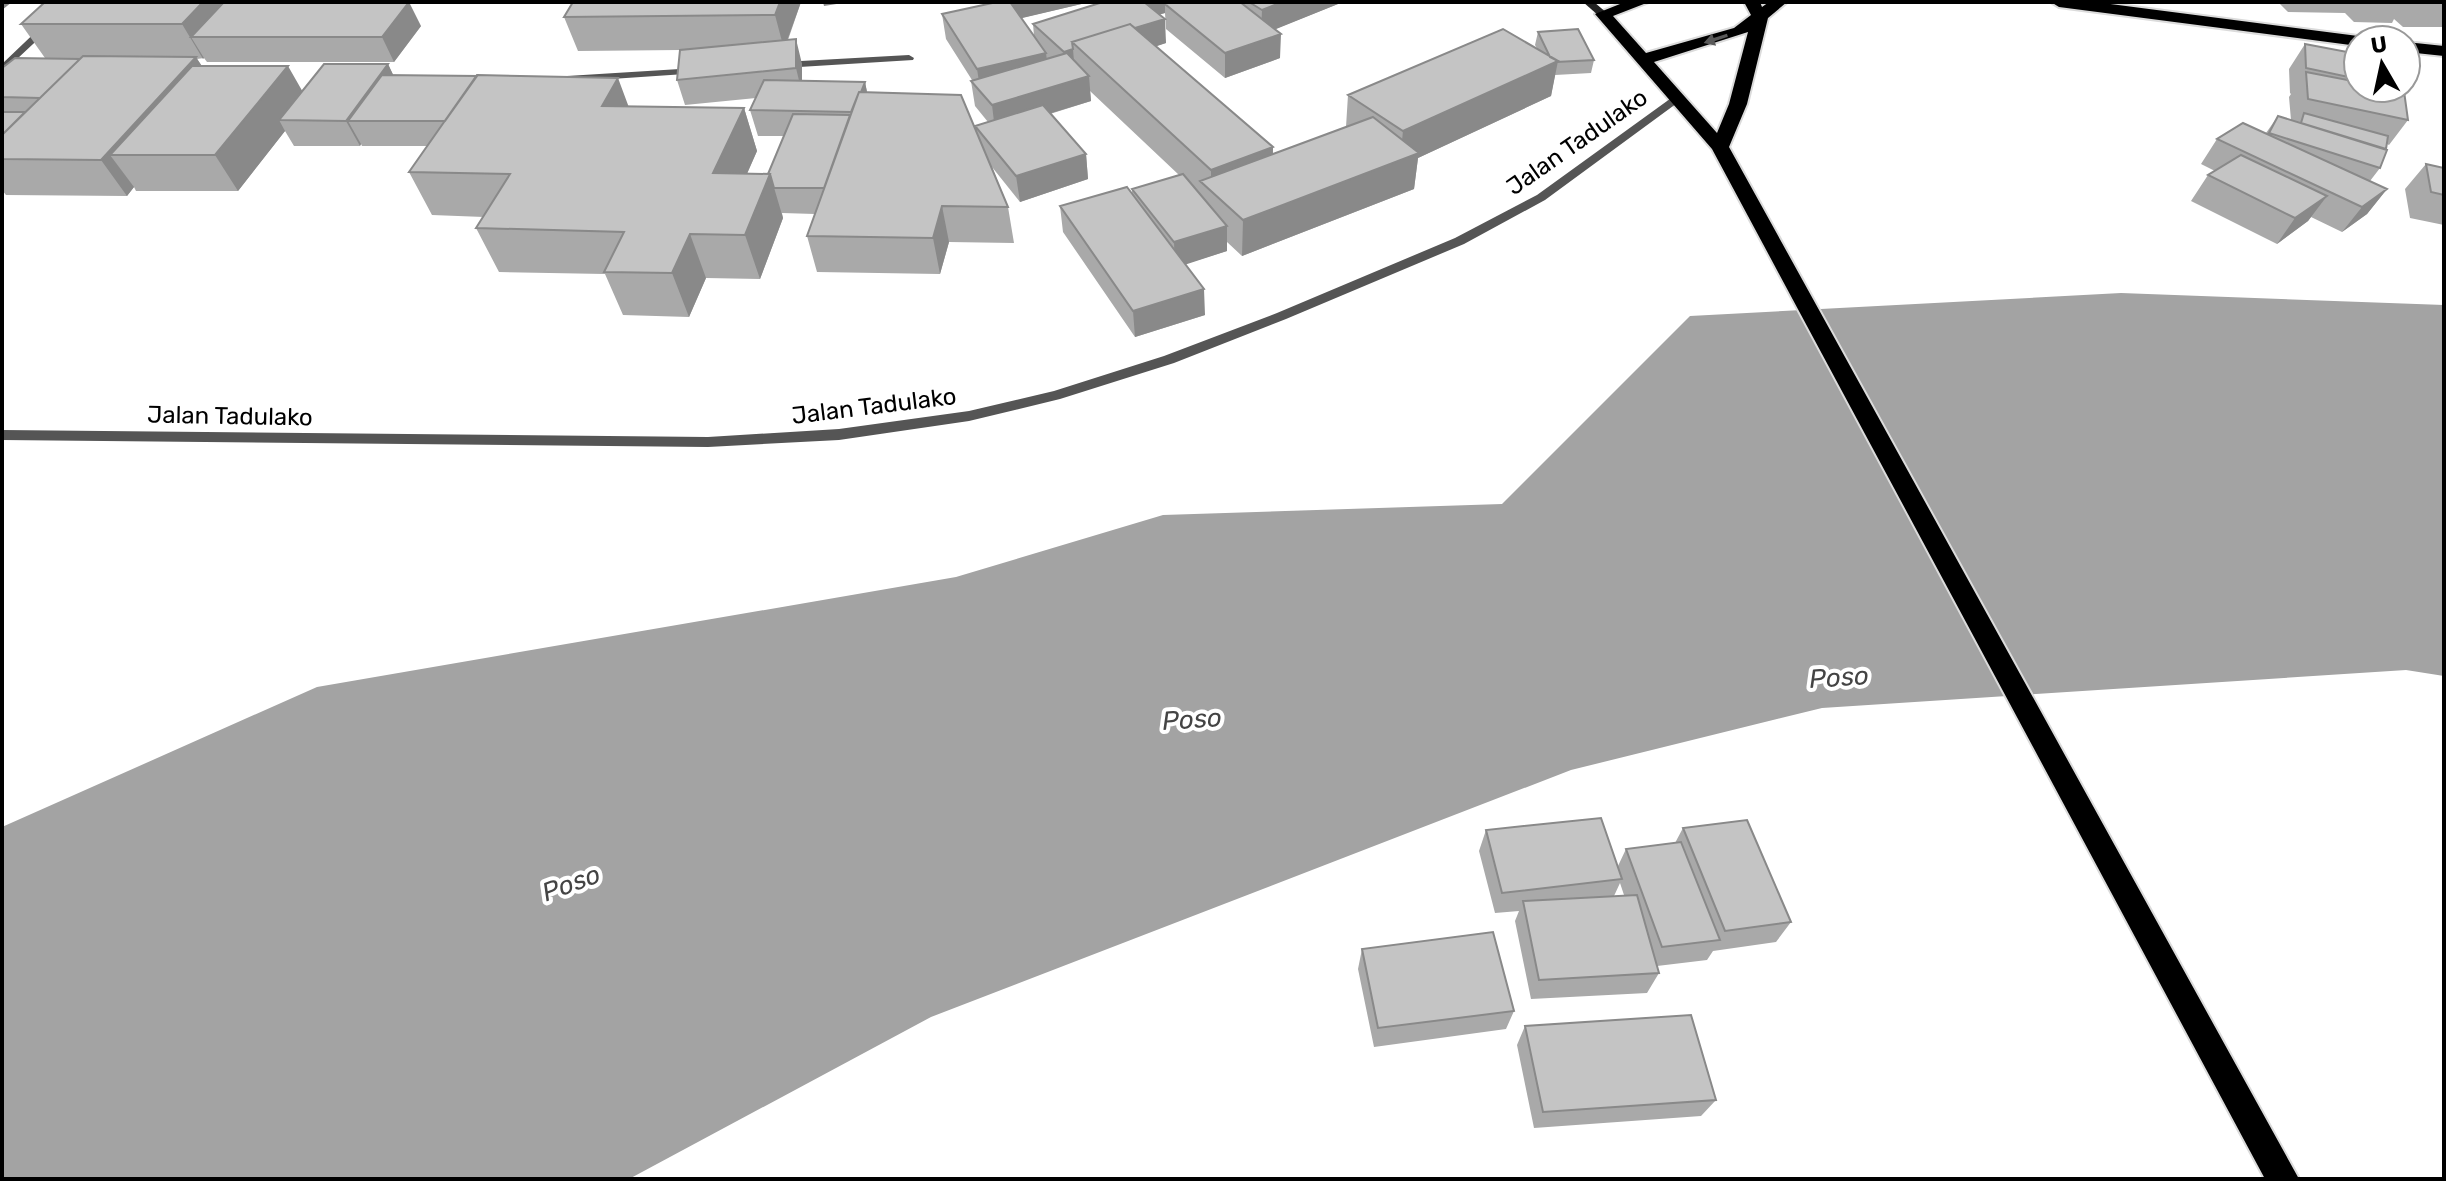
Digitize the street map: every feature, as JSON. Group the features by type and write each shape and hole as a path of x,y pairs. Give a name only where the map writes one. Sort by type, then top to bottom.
{"highway":[{"path":"1641,2 1603,14 1720,147 2283,1179"},
{"path":"1720,147 1738,104 1760,18 1752,2"},
{"path":"1645,59 1726,36 1760,18 1779,2"},
{"path":"2059,2 2342,39"},
{"path":"2422,49 2444,51"}],"main road":[{"path":"1588,2 1603,14"}],"street":[{"path":"2,70 73,2"},
{"path":"771,66 909,58"},
{"path":"558,79 712,70"},
{"path":"2,78 17,78"},
{"name":"Jalan Tadulako","path":"2,435 708,442 795,440 963,417 1055,396 1160,362 1307,306 1475,234 1556,188 1593,163 1634,127 1678,98"}],"water":[{"name":"Poso","path":"2121,293 2444,305 2444,676 2406,670 1822,708 1571,770 931,1017 629,1179 2,1179 2,827 317,687 956,577 1163,515 1502,504 1690,316"}],"building":[{"path":"45,2 203,2 182,24 21,24"},
{"path":"224,2 409,2 382,37 191,37"},
{"path":"573,2 780,2 775,15 564,17"},
{"path":"1010,2 1046,53 977,69 942,14"},
{"path":"1103,2 1144,2 1165,19 1135,28 1130,24 1072,42 1073,49 1064,52 1033,24"},
{"path":"1240,2 1281,34 1225,53 1165,4"},
{"path":"1249,2 1282,2 1262,10"},
{"path":"1130,24 1273,147 1211,170 1072,42"},
{"path":"1503,29 1558,61 1403,131 1348,95"},
{"path":"1578,29 1594,60 1556,62 1550,57 1538,32"},
{"path":"796,39 796,68 677,80 680,50"},
{"path":"2305,44 2342,51 2342,76 2306,68"},
{"path":"1067,53 1089,76 992,105 971,81"},
{"path":"83,56 196,57 101,160 2,159 2,135"},
{"path":"15,58 80,59 40,98 2,97 2,68"},
{"path":"324,64 388,64 346,121 279,120"},
{"path":"192,66 288,66 215,155 110,155"},
{"path":"2306,72 2342,79 2342,104 2406,104 2408,120 2308,99"},
{"path":"382,75 477,76 445,121 348,121"},
{"path":"477,75 618,78 602,106 744,108 713,173 770,174 745,235 690,234 672,273 604,272 624,232 476,228 510,174 409,172"},
{"path":"764,80 865,82 851,112 750,110"},
{"path":"859,92 961,95 1008,207 942,206 933,238 807,236"},
{"path":"1043,105 1086,154 1016,176 975,126"},
{"path":"2,112 25,112 2,135"},
{"path":"2304,113 2388,136 2386,149 2301,123"},
{"path":"793,114 850,115 824,188 774,188 768,174"},
{"path":"2278,116 2387,150 2380,168 2269,133"},
{"path":"1373,117 1419,153 1243,220 1200,181"},
{"path":"2243,123 2387,189 2362,207 2217,139"},
{"path":"2241,155 2327,196 2295,218 2208,175"},
{"path":"2426,164 2444,168 2444,195 2431,192"},
{"path":"1183,174 1227,226 1174,242 1132,189"},
{"path":"1127,187 1204,289 1133,311 1060,206"},
{"path":"1601,818 1622,879 1502,893 1486,830"},
{"path":"1747,820 1791,922 1725,931 1683,828"},
{"path":"1681,842 1720,940 1662,947 1626,849"},
{"path":"1637,895 1659,973 1539,980 1523,901"},
{"path":"1493,932 1514,1011 1378,1028 1362,949"},
{"path":"1691,1015 1716,1100 1543,1112 1525,1026"}]}
